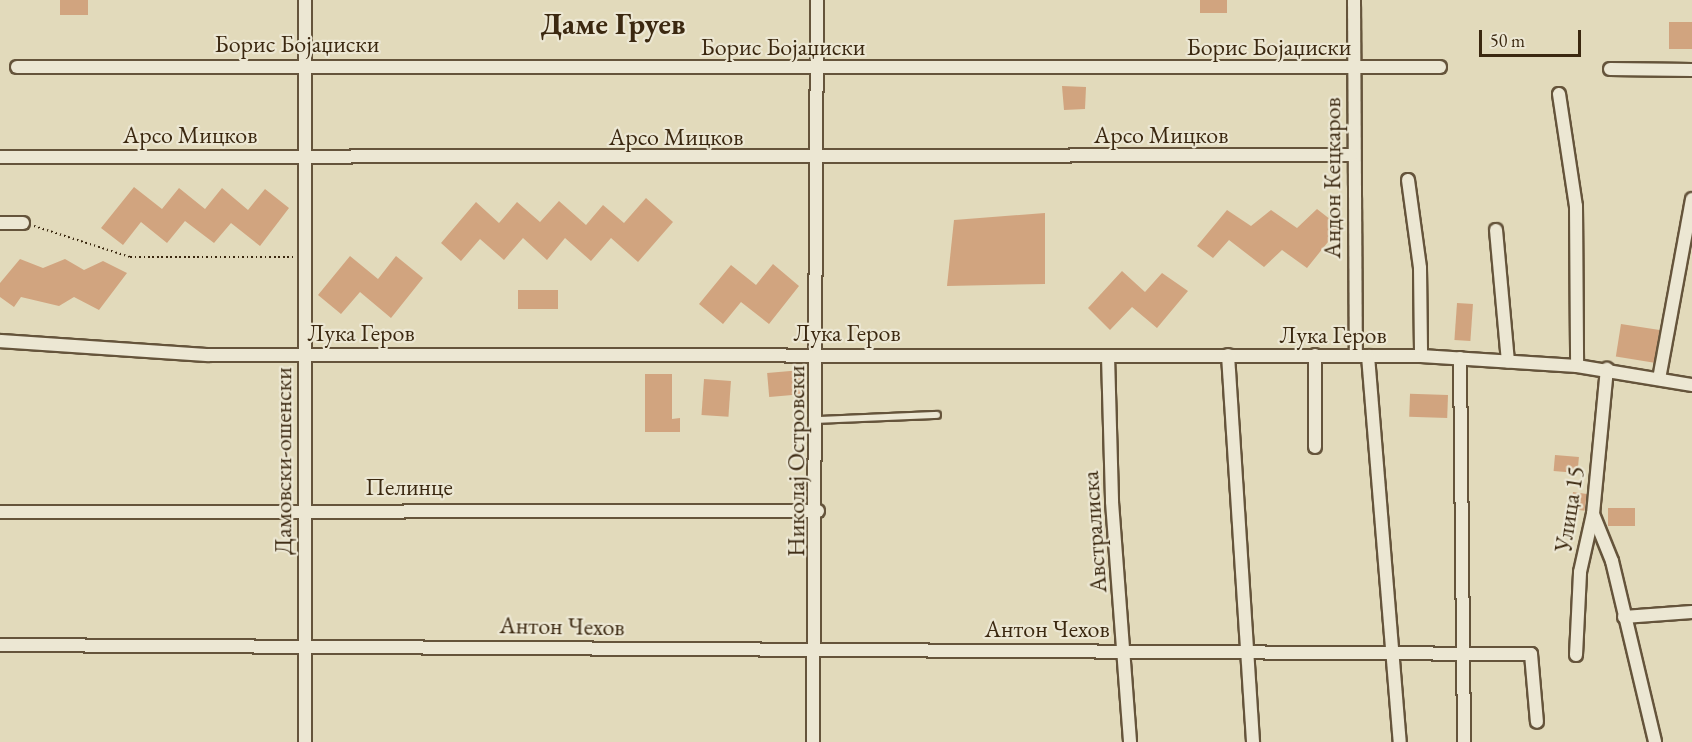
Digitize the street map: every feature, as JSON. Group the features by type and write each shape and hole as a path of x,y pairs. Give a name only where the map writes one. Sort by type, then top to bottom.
{"street":[{"name":"Дамовски-ошенски","path":"305,0 305,742"},
{"name":"Николај Островски","path":"813,742 818,511 817,0"},
{"name":"Андон Кецкаров","path":"1354,0 1351,154 1362,356 1389,651 1400,742"},
{"name":"Борис Бојаџиски","path":"18,67 304,64 816,69 1440,67"},
{"path":"1610,69 1692,70"},
{"path":"1559,94 1576,206 1577,366"},
{"name":"Арсо Мицков","path":"0,157 818,158 1351,154"},
{"path":"1408,180 1420,268 1421,356"},
{"path":"1659,379 1692,199"},
{"path":"0,223 23,223"},
{"path":"1496,230 1508,361"},
{"name":"Лука Геров","path":"0,340 112,351 304,354 1421,356 1607,369 1692,385"},
{"path":"1228,355 1253,742"},
{"path":"1315,355 1315,447"},
{"name":"Австралиска","path":"1108,356 1130,742"},
{"path":"1460,358 1460,650 1464,742"},
{"name":"Улица 15","path":"1576,655 1580,572 1593,514 1607,369"},
{"name":"Пелинце","path":"0,512 305,508 818,511"},
{"path":"1593,514 1612,561 1655,742"},
{"path":"1624,617 1692,612"},
{"name":"Антон Чехов","path":"0,645 1460,650 1532,654 1537,722"}],"lane":[{"path":"818,420 937,415"}],"path":[{"path":"23,223 94,241 130,257 305,257"}],"building":[{"path":"60,0 88,0 88,15 60,15"},
{"path":"1200,0 1227,0 1227,13 1200,13"},
{"path":"1669,22 1692,22 1692,49 1669,49"},
{"path":"1062,86 1086,87 1085,109 1064,110"},
{"path":"134,187 162,209 179,188 205,209 222,188 248,210 265,189 289,208 260,246 231,223 214,243 185,221 167,243 141,222 123,245 101,228"},
{"path":"646,198 673,222 638,262 611,238 591,261 565,238 547,260 523,238 504,260 480,239 461,261 441,243 476,202 499,223 517,202 540,222 559,201 586,225 603,205 624,223"},
{"path":"1317,209 1340,227 1307,268 1282,250 1264,267 1229,240 1213,258 1197,246 1227,210 1251,226 1271,210 1297,228"},
{"path":"1045,213 1045,284 947,286 954,220"},
{"path":"350,256 378,279 396,256 423,278 391,318 360,292 341,314 318,295"},
{"path":"20,259 43,268 65,259 84,270 103,261 127,273 99,310 74,297 59,306 21,297 14,307 0,297 0,283"},
{"path":"773,264 799,286 769,324 741,302 723,324 699,304 731,265 756,285"},
{"path":"1122,271 1145,292 1162,273 1188,291 1157,328 1132,307 1110,330 1088,308"},
{"path":"518,290 558,290 558,309 518,309"},
{"path":"1457,303 1473,304 1470,341 1454,340"},
{"path":"1621,324 1660,330 1654,363 1616,357"},
{"path":"802,370 804,394 769,397 767,373"},
{"path":"645,374 672,374 672,419 680,418 680,432 645,432"},
{"path":"704,379 731,381 728,417 701,415"},
{"path":"1410,394 1448,395 1447,418 1409,417"},
{"path":"1555,455 1579,457 1578,473 1554,471"},
{"path":"1573,492 1587,494 1584,511 1571,509"},
{"path":"1608,508 1635,508 1635,526 1608,526"}],"district":[{"name":"Даме Груев","path":"613,24"}]}
